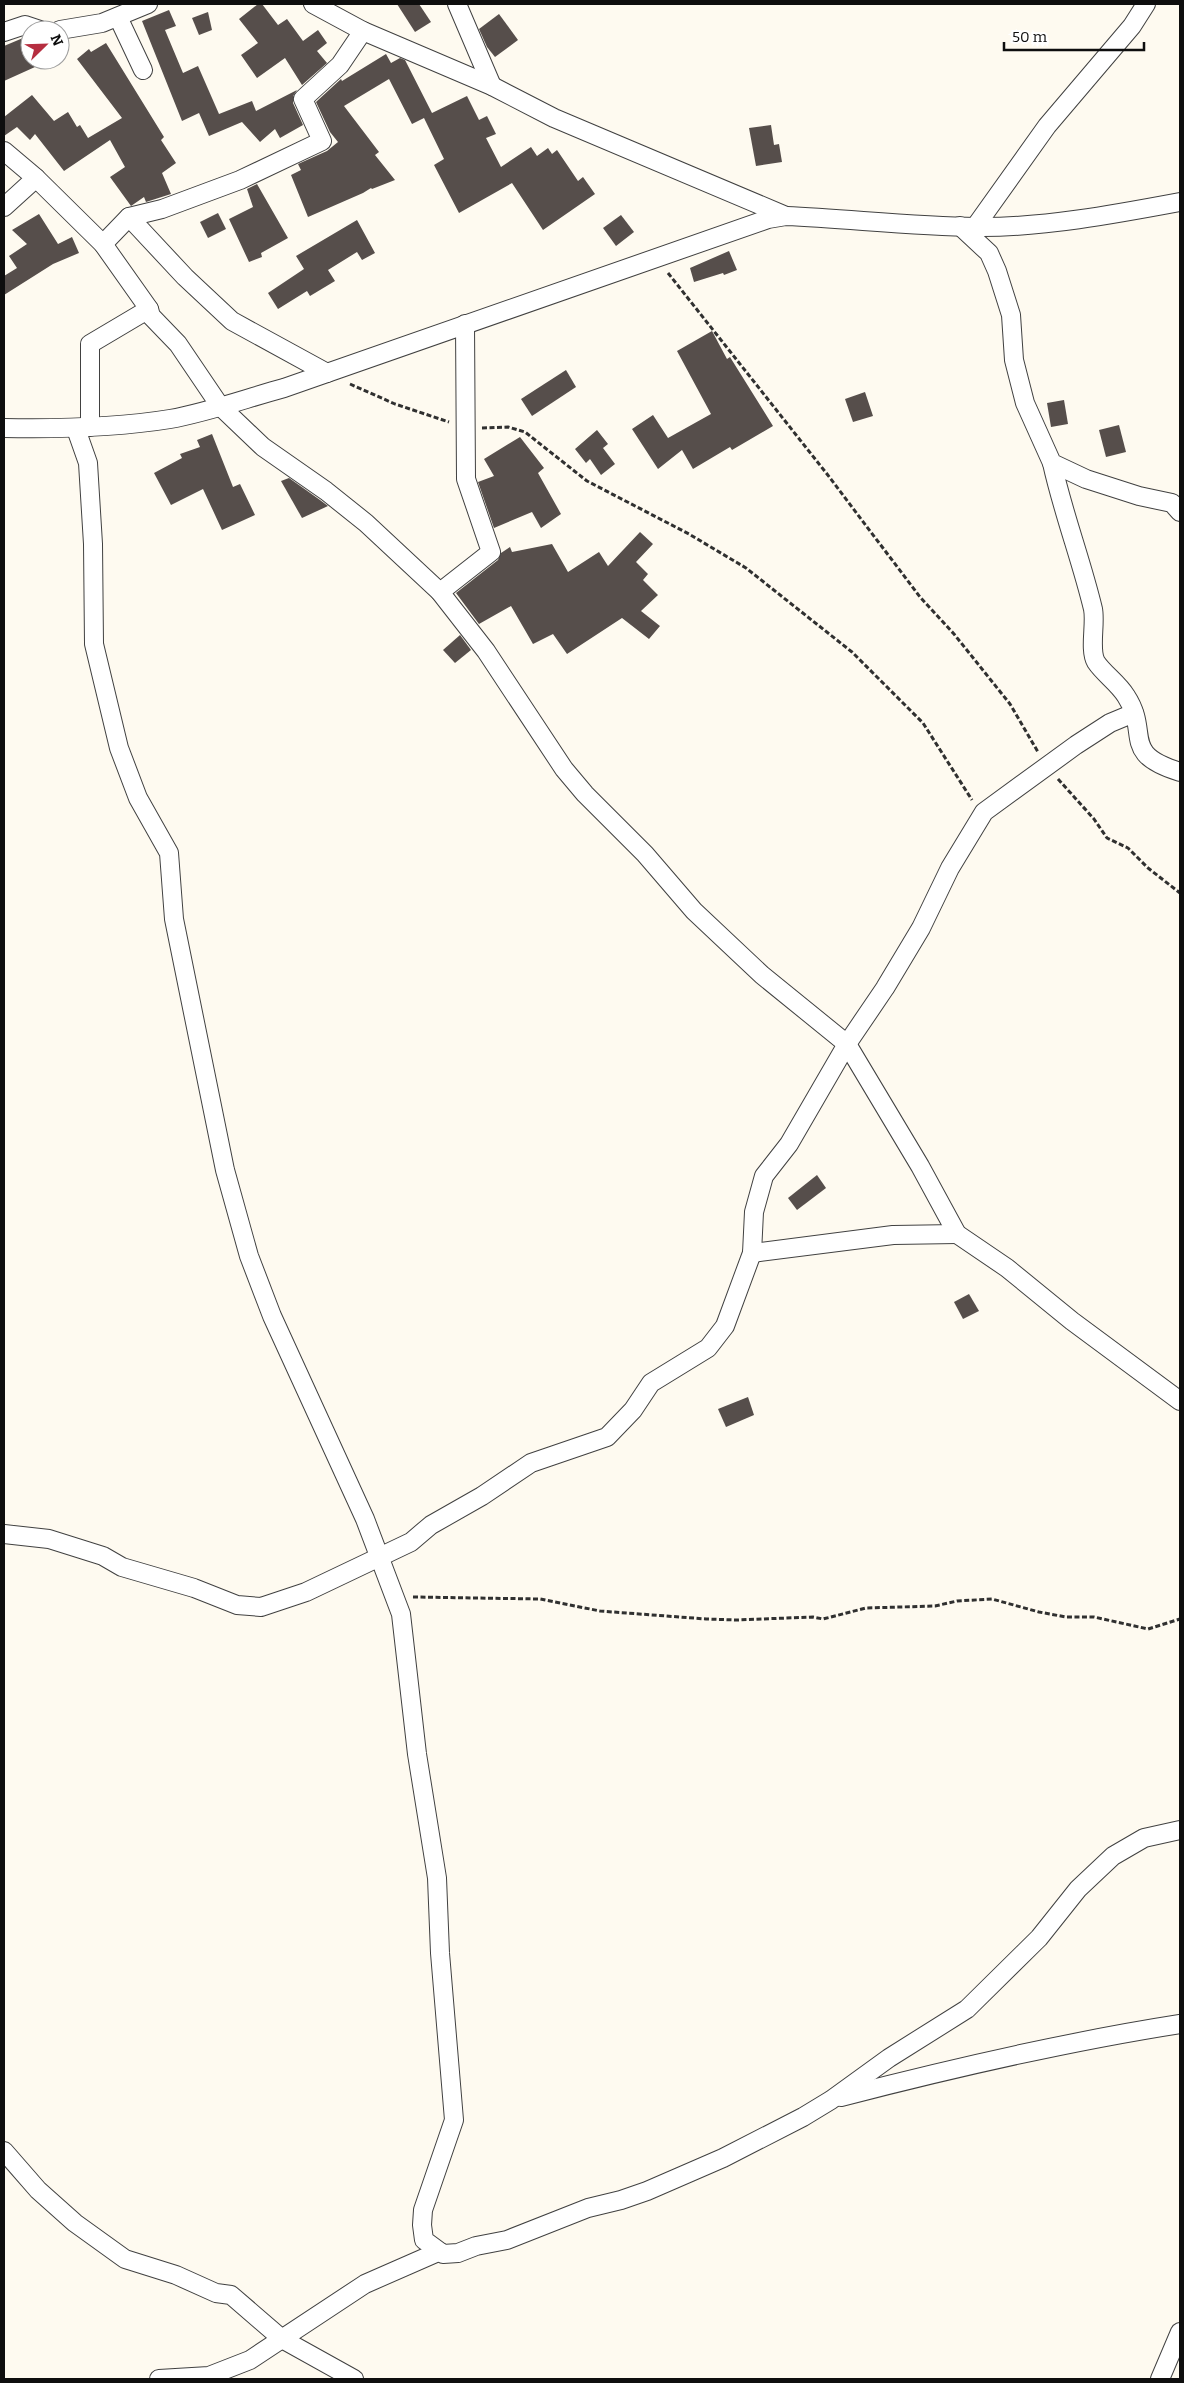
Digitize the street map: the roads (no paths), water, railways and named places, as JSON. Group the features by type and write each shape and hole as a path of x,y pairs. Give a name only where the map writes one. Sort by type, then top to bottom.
{"street":[{"path":"70,29 83,28 118,17 148,4"},
{"path":"313,4 363,32 492,86 554,118 786,216"},
{"path":"457,4 492,86"},
{"path":"968,226 1048,126 1132,26 1146,4"},
{"path":"118,17 143,70"},
{"path":"4,32 20,27"},
{"path":"102,244 129,217 162,209 240,180 322,141 303,99 327,80 363,32"},
{"path":"4,151 36,178 102,244 151,316 178,344 220,406 263,448 326,491 366,523 440,592 486,651 528,716 585,794 646,854 694,911 732,948 846,1044 920,1166 957,1234 1007,1268 1072,1321 1180,1401"},
{"path":"4,208 36,178"},
{"path":"4,428 83,428 171,419 220,406 284,388 732,229 786,216 968,226 1052,222 1180,202"},
{"path":"129,217 186,277 232,321 327,373"},
{"path":"968,226 989,253 1011,314 1014,360 1025,404 1052,463 1061,505 1072,530 1094,614 1095,661 1117,683 1127,697 1134,713 1138,739 1144,755 1164,767 1180,772"},
{"path":"148,309 90,344 83,428 88,463 94,544 94,644 119,748 138,798 169,853 174,919 225,1170 249,1256 272,1316 365,1519 401,1614 417,1754 437,1878 440,1953 454,2120 423,2210 424,2240 438,2252"},
{"path":"440,592 491,552 466,479 464,324"},
{"path":"1052,463 1086,480 1172,504 1180,512"},
{"path":"4,1534 49,1539 103,1556 122,1566 194,1588 237,1605 261,1607 306,1592 411,1542 431,1525 482,1496 531,1463 607,1437 633,1410 651,1383 708,1348 725,1326 752,1254 754,1212 764,1176 789,1144 846,1044 885,988 921,928 950,868 984,812 1090,736 1134,713"},
{"path":"752,1254 768,1250 893,1235 957,1234"},
{"path":"159,2379 209,2376 250,2360 365,2284 438,2252 458,2254 476,2246 507,2240 588,2208 647,2191 745,2147 831,2100 889,2058 967,2009 1039,1938 1078,1889 1113,1856 1144,1838 1180,1830"},
{"path":"831,2100 963,2066 1092,2038 1180,2024"},
{"path":"4,2151 38,2190 67,2217 125,2259 176,2275 216,2293 231,2295 282,2339 354,2379"},
{"path":"1160,2379 1180,2332"}]}
